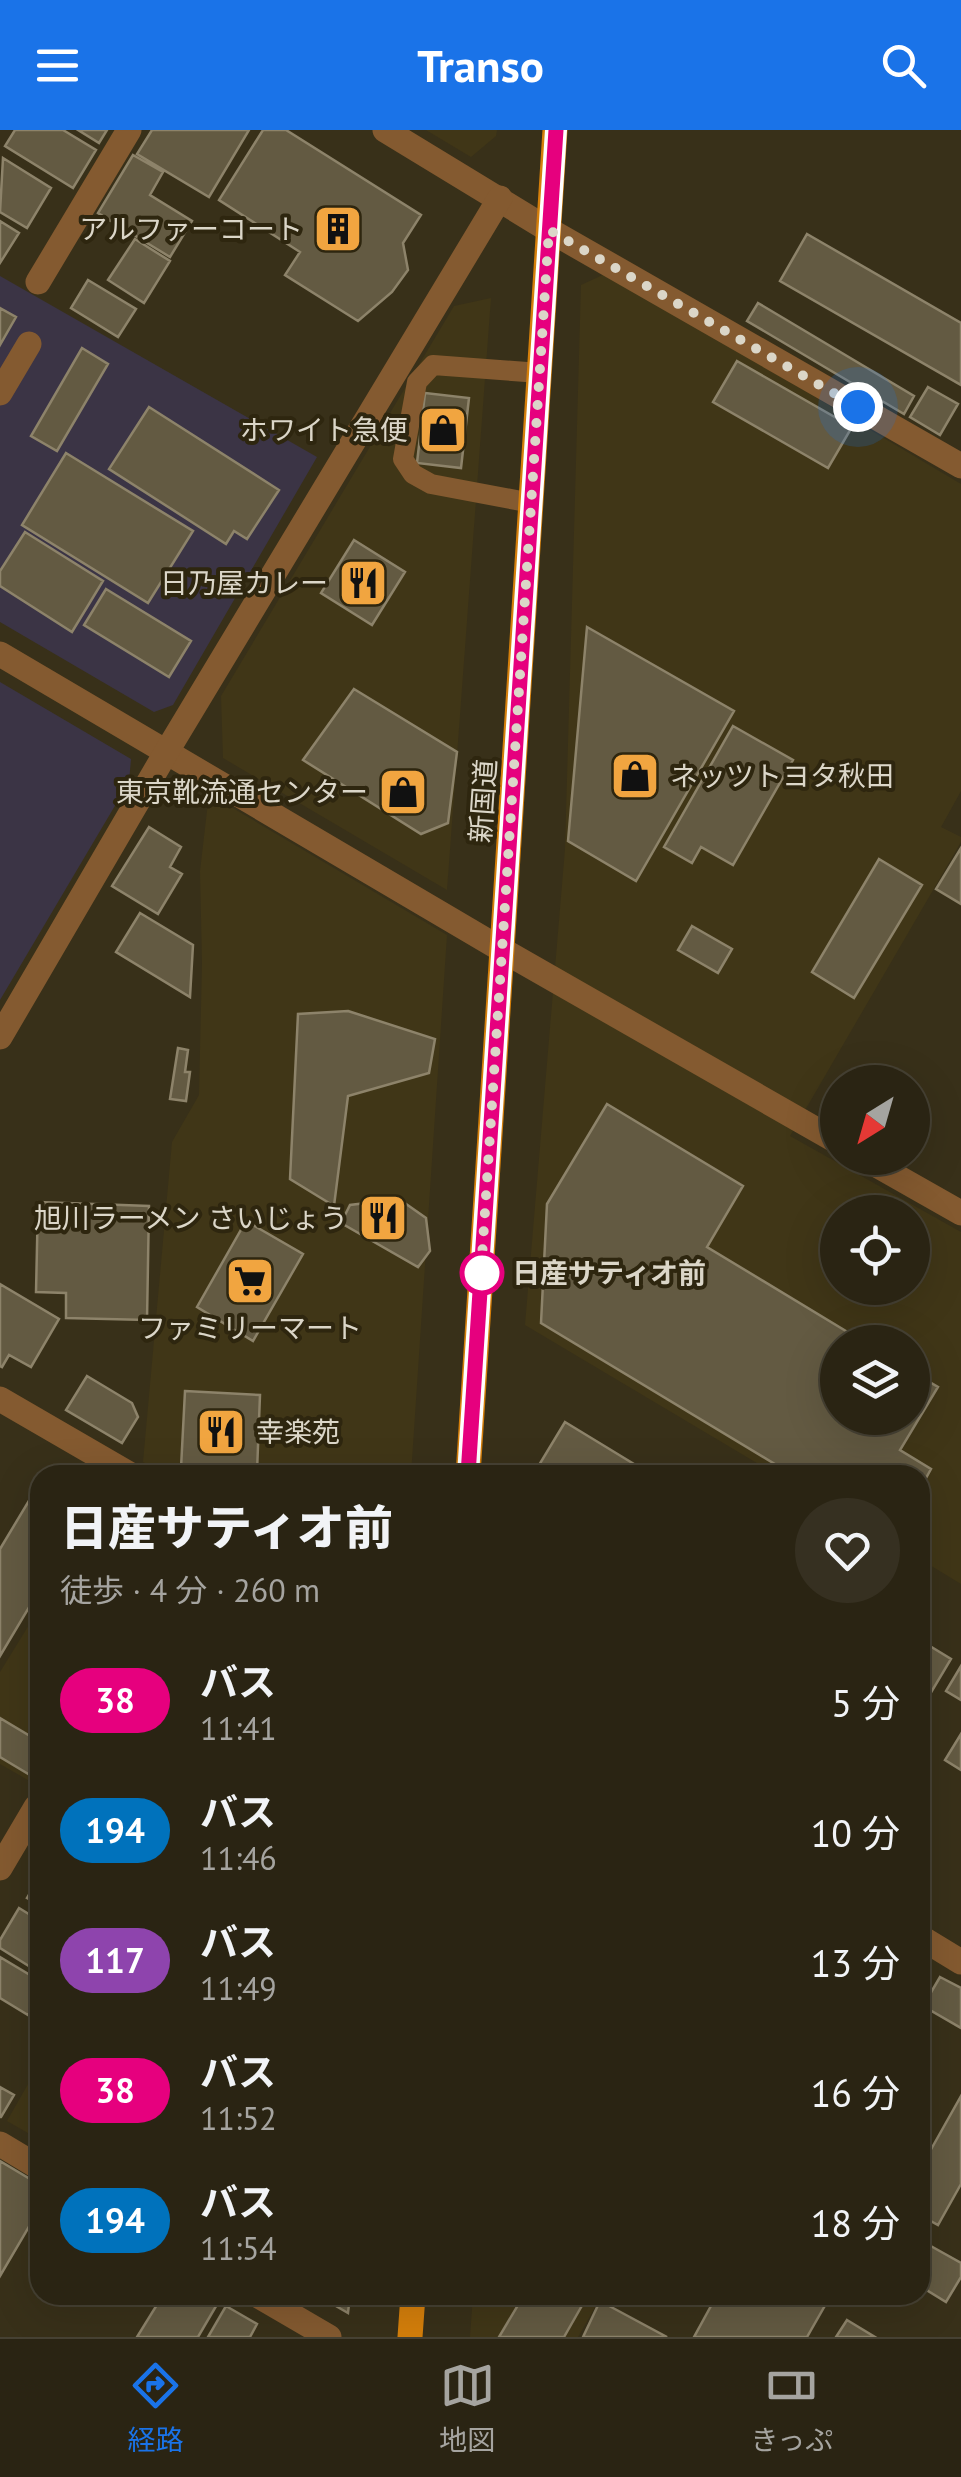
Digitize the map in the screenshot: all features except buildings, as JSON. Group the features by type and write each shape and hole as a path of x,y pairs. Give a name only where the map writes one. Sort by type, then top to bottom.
{"main road":[{"name":"新国道","path":"469,1465 556,130"},
{"path":"410,2337 412,2305"}],"street":[{"path":"38,282 129,130"},
{"path":"385,130 549,230 961,466"},
{"path":"0,1037 500,198"},
{"path":"0,393 28,344"},
{"path":"0,654 820,1132"},
{"path":"894,1175 961,1213"},
{"path":"0,1399 114,1465"},
{"path":"0,1868 30,1817"},
{"path":"930,1944 961,1962"},
{"path":"0,2144 30,2162"},
{"path":"274,2305 328,2337"}],"lane":[{"path":"532,504 431,484 412,474 402,460 417,382 433,365 540,373"}],"shaded area":[{"path":"426,130 497,130 496,136 471,157"},
{"path":"607,273 961,484 961,791 941,827 961,837 961,842 831,1065 820,1065 820,1084 790,1136 820,1153 820,1175 859,1175 895,1195 820,1195 820,1305 930,1305 930,1215 961,1232 961,1584 930,1565 930,1465 760,1465 525,1325 565,849 581,285"},
{"path":"0,276 317,457 173,705 154,712 0,622"},
{"path":"491,298 447,890 223,758 221,696 454,306"},
{"path":"0,682 131,759 129,782 0,1000"},
{"path":"209,794 447,935 412,1465 143,1462 172,1142 199,1095 200,871"},
{"path":"30,1623 30,1781 0,1764 0,1672"},
{"path":"30,2081 30,2134 7,2121"},
{"path":"472,2305 596,2305 578,2337 470,2337"}],"bus line":[{"name":"38","path":"469,1465 556,130"}],"place":[{"name":"アルファーコート","path":"338,229"},
{"name":"ホワイト急便","path":"443,430"},
{"name":"日乃屋カレー","path":"363,583"},
{"name":"ネッツトヨタ秋田","path":"635,776"},
{"name":"東京靴流通センター","path":"403,792"},
{"name":"旭川ラーメン さいじょう","path":"383,1218"},
{"name":"日産サティオ前","path":"482,1273"},
{"name":"ファミリーマート","path":"250,1281"},
{"name":"幸楽苑","path":"221,1432"}],"route":[{"path":"482,1273 480,1288 549,230 858,407"}]}
